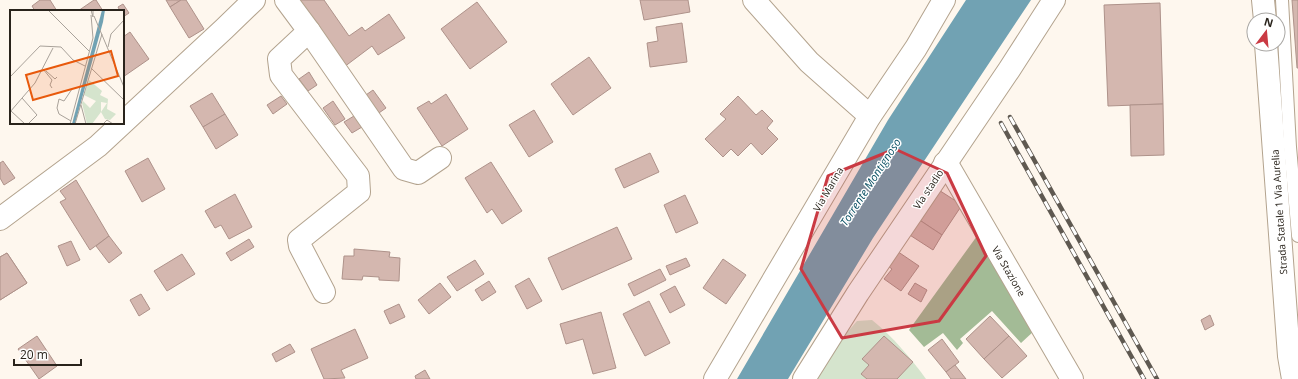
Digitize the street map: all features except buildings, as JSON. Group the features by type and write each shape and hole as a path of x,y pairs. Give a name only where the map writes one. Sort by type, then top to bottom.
{"street":[{"path":"124,122 224,30 254,0"},
{"path":"286,0 404,169 418,173 440,158"},
{"path":"754,0 809,62 870,116"},
{"name":"Via Marina","path":"715,379 870,116 916,48 944,0"},
{"name":"Via stadio","path":"804,379 858,293 1009,70 1054,0"},
{"path":"1264,0 1265,12"},
{"path":"309,31 279,59 282,75 358,176 359,192 298,240 324,292"},
{"name":"Strada Statale 1 Via Aurelia","path":"1267,52 1289,356 1293,379"},
{"path":"0,219 98,146 122,124"},
{"name":"Via Stazione","path":"945,163 950,169 1072,379"}],"lane":[{"path":"1282,0 1290,147 1298,236"}],"highlighted area":[{"path":"895,149 947,173 986,256 939,321 842,338 801,269 828,176"}],"green space":[{"path":"977,236 1034,331 1021,343 992,311 960,339 963,343 957,350 943,333 924,347 909,330"},
{"path":"872,320 901,348 926,379 816,379 831,351 857,321"}],"water":[{"name":"Torrente Montignoso","path":"966,0 1031,0 873,238 788,379 737,379 888,120"}],"railway":[{"path":"1010,117 1157,379"},
{"path":"1001,123 1144,379"}]}
